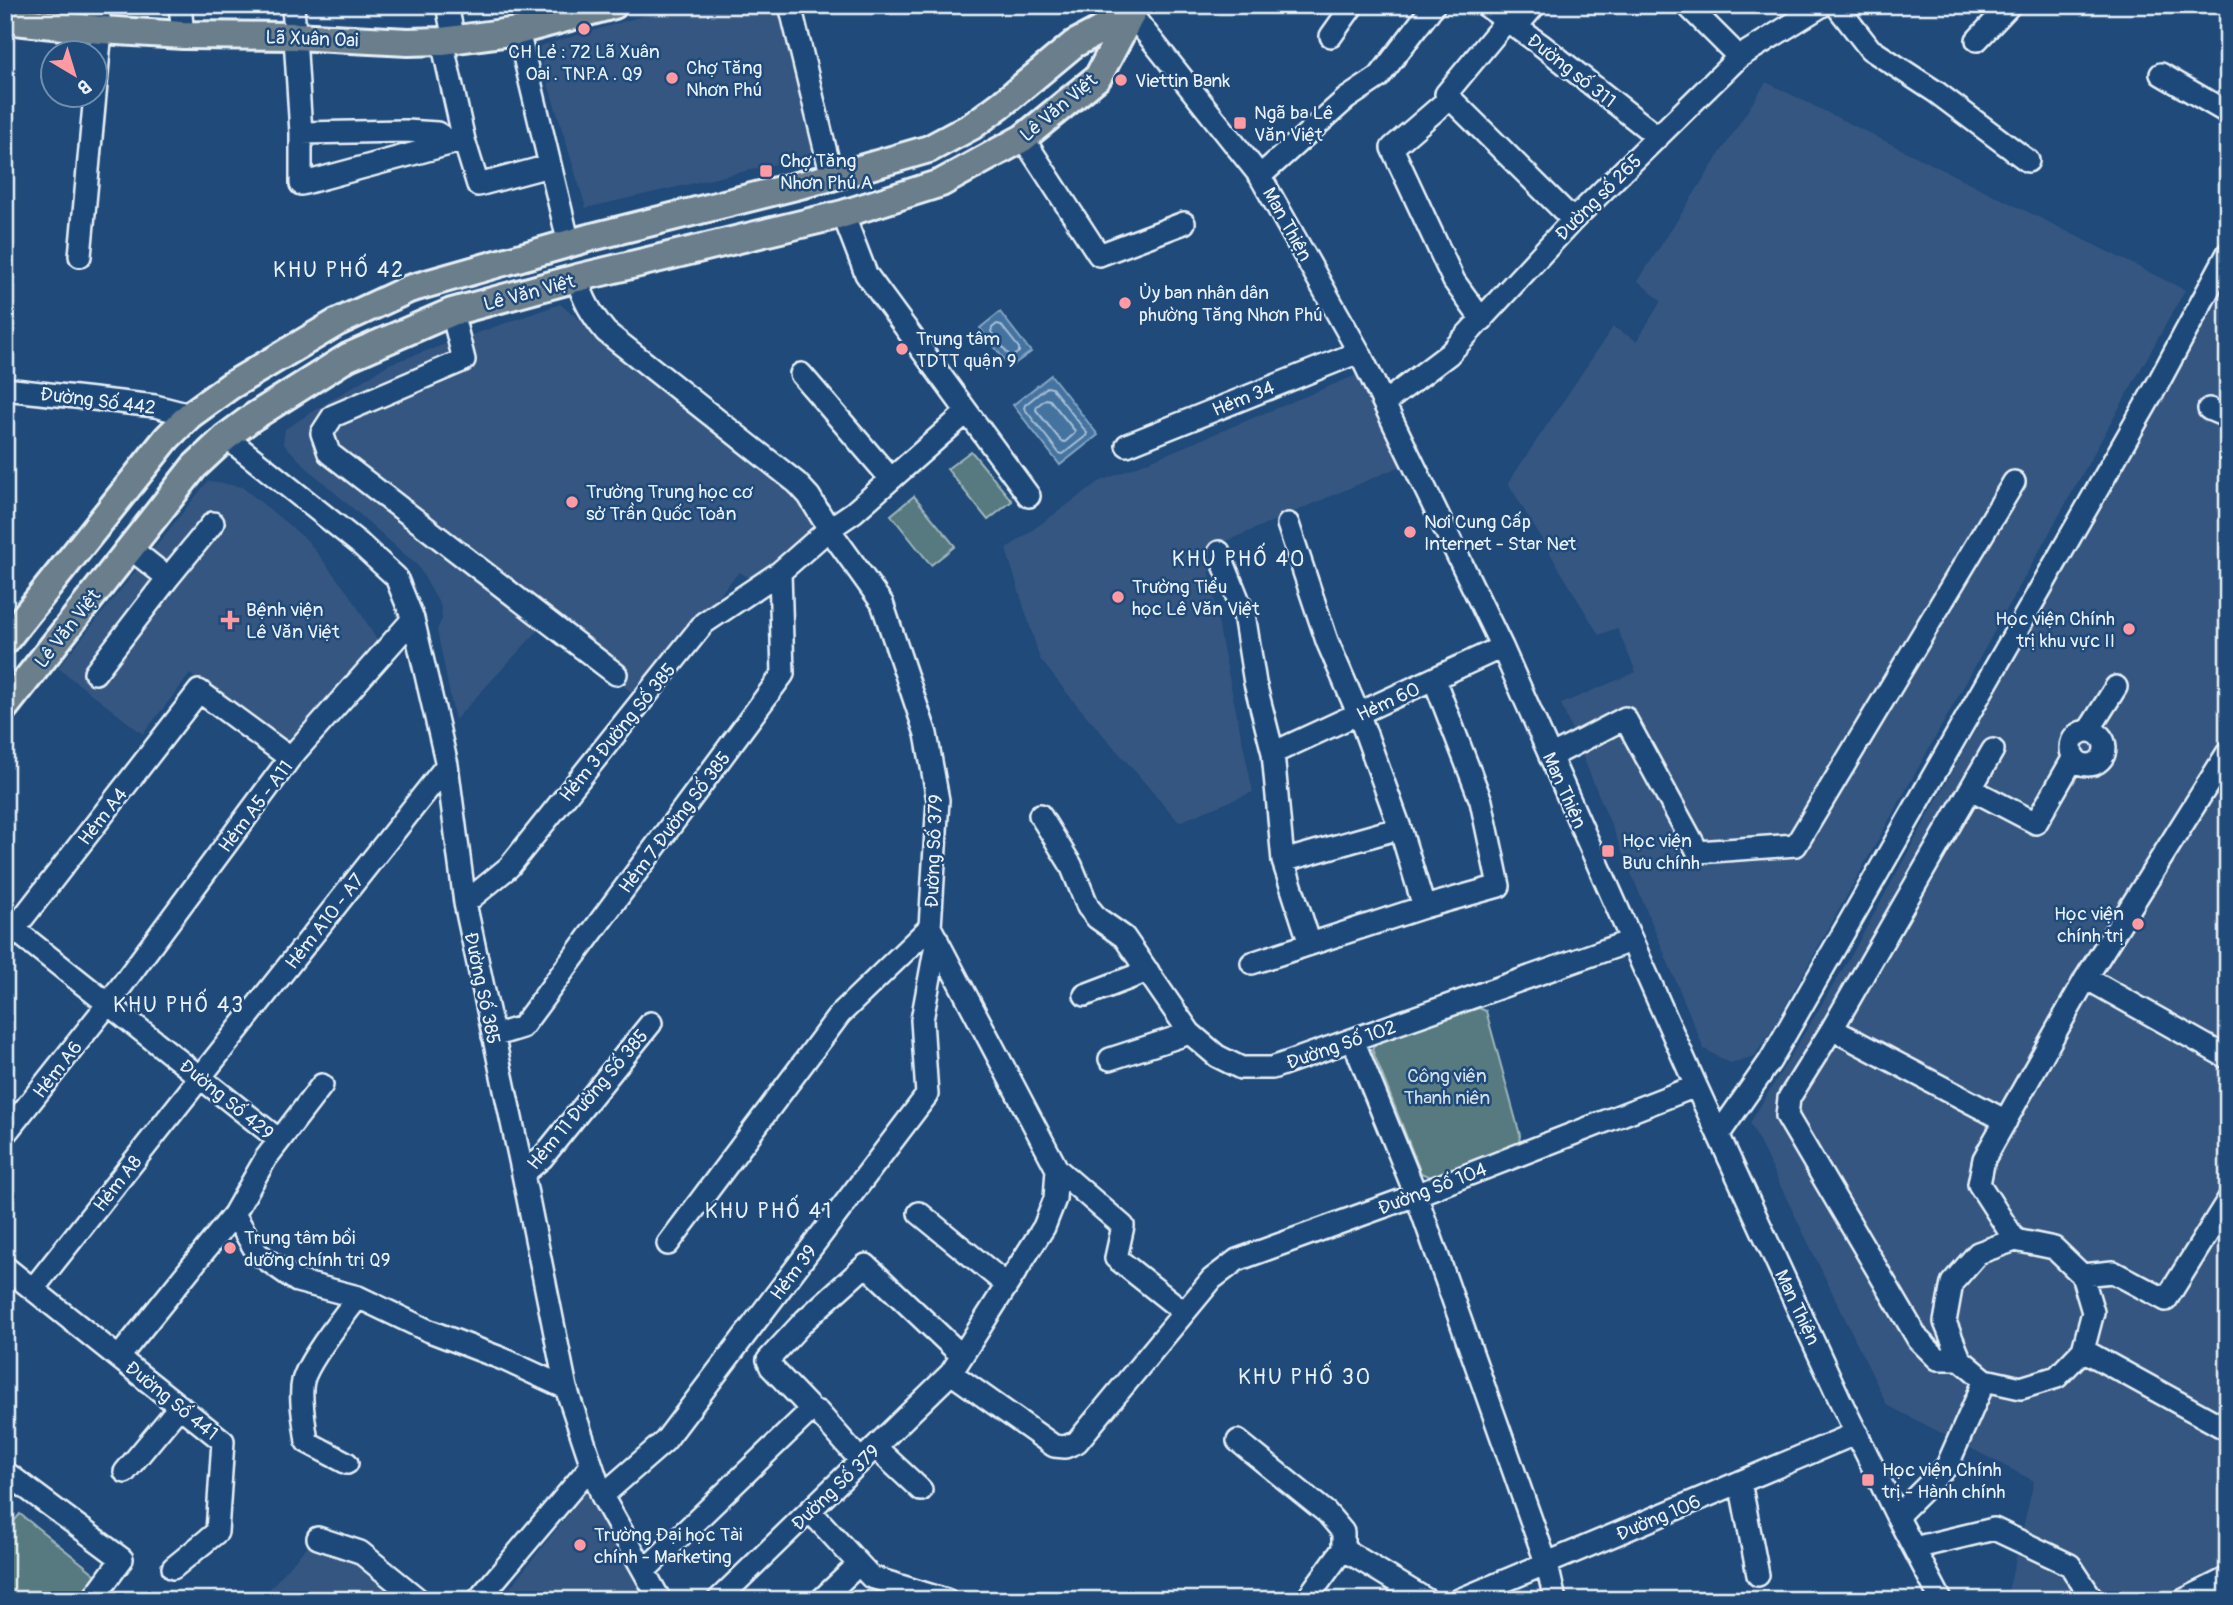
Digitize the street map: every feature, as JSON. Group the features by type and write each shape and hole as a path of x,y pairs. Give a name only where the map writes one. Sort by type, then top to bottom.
{"main road":[{"name":"Lã Xuân Oai","path":"5,20 99,18 183,35 294,36 408,42 518,31 586,9 614,5"},
{"name":"Lê Văn Việt","path":"5,641 167,438 190,415 230,386 335,323 409,289 929,149 972,126 1074,44 1131,8"},
{"name":"Lê Văn Việt","path":"5,707 194,467 226,437 290,393 348,357 452,312 577,278 843,214 941,183 1023,138 1098,77 1131,8"},
{"path":"832,177 843,214"},
{"path":"569,244 577,278"},
{"path":"190,415 226,437"}],"street":[{"path":"180,5 183,35"},
{"path":"293,5 302,184 458,141"},
{"path":"447,5 458,141 478,186 549,166"},
{"path":"790,5 832,177"},
{"path":"1331,36 1353,5"},
{"path":"1260,176 1346,99 1380,77 1434,5"},
{"name":"Đường số 311","path":"1485,5 1658,137"},
{"path":"1482,320 1454,281 1392,148 1448,96 1511,24 1535,5"},
{"path":"1687,5 1739,57"},
{"name":"Đường số 265","path":"1384,402 1449,354 1573,220 1739,57 1823,5"},
{"path":"1836,5 1870,49 1936,92 2028,161"},
{"path":"1977,40 2010,5"},
{"name":"Man Thiện","path":"1131,8 1260,176 1359,352 1503,647 1696,1086 1857,1433 1941,1600"},
{"path":"80,256 99,18"},
{"path":"518,31 569,244"},
{"path":"2161,74 2228,113"},
{"path":"1448,96 1573,220"},
{"path":"301,133 406,131 437,133 458,141"},
{"path":"1023,138 1099,255 1184,223"},
{"path":"843,214 866,274 1029,496"},
{"path":"1719,1134 1770,1061 2150,399 2228,253"},
{"name":"Đường Số 379","path":"577,278 583,298 606,332 797,484 882,603 926,734 938,800 934,933"},
{"path":"452,312 464,360 333,416 322,433 329,453 616,674"},
{"name":"Hẻm 34","path":"1127,444 1359,352"},
{"path":"800,374 891,479"},
{"name":"Đường Số 442","path":"5,389 155,406 190,415"},
{"name":"Hẻm 3 Đường Số 385","path":"464,903 509,867 704,623 780,572 829,529 855,512 967,412"},
{"name":"Đường Số 385","path":"226,437 360,544 396,577 413,619 447,765 464,903 566,1388 602,1496 657,1598"},
{"path":"1550,757 1625,718 1698,852 1796,845 2014,482"},
{"path":"95,673 167,578 213,523"},
{"path":"1289,524 1327,641 1359,715 1424,907"},
{"path":"130,548 167,578"},
{"path":"1219,552 1244,614 1255,683 1273,753 1283,861 1310,944"},
{"name":"Hẻm 7 Đường Số 385","path":"492,1036 522,1027 783,674 780,572"},
{"name":"Hẻm A5 - A11","path":"108,1004 290,758 413,619"},
{"name":"Hẻm 60","path":"1273,753 1503,647"},
{"path":"1252,963 1424,907 1499,886 1481,801 1434,679"},
{"path":"2089,730 2102,738 2111,761 2086,765 2074,757 2071,745 2078,734 2089,730 2116,687"},
{"name":"Hẻm A4","path":"8,931 199,691 290,758"},
{"path":"1960,1359 1938,1359 1918,1339 1787,1116 1789,1098 1832,1029 1993,750"},
{"path":"2015,1240 1979,1184 1984,1159 2086,978 2228,752"},
{"path":"1971,789 2036,823 2074,757"},
{"name":"Hẻm A10 - A7","path":"201,1077 447,765"},
{"name":"Đường Số 102","path":"1040,815 1071,865 1088,907 1097,918 1124,937 1190,1033 1217,1056 1241,1068 1272,1068 1631,940"},
{"path":"1283,861 1399,828"},
{"name":"Đường Số 429","path":"8,931 108,1004 279,1140 234,1214 119,1357"},
{"path":"668,1244 840,1014 934,933 1057,1169 1124,1226 1116,1258 1184,1312 1077,1442 1065,1447 1054,1446 956,1364 866,1265 805,1320 768,1360 771,1367 813,1411 868,1454 922,1490"},
{"name":"Hẻm 39","path":"602,1496 665,1441 927,1095 922,1020 934,933"},
{"path":"1084,995 1149,971"},
{"path":"2086,978 2228,1058"},
{"name":"Hẻm A6","path":"5,1134 108,1004"},
{"name":"Hẻm 11 Đường Số 385","path":"523,1174 542,1158 651,1023"},
{"path":"1832,1029 2006,1121"},
{"path":"1110,1059 1190,1033"},
{"path":"1353,1040 1416,1195 1547,1565 1555,1600"},
{"name":"Hẻm A8","path":"33,1289 201,1077"},
{"path":"279,1140 322,1085"},
{"name":"Đường Số 104","path":"1184,1312 1212,1279 1237,1260 1416,1195 1696,1086"},
{"name":"Đường Số 379","path":"719,1600 956,1364 1044,1227 1055,1199 1057,1169"},
{"path":"2082,1275 2113,1272 2166,1300 2228,1200"},
{"path":"919,1213 1007,1285"},
{"path":"234,1214 257,1253 297,1281 358,1297 427,1330 503,1359 566,1388"},
{"path":"2015,1240 2053,1248 2082,1275 2093,1312 2083,1350 2057,1377 2021,1388 1985,1380 1960,1359 1945,1322 1952,1283 1978,1253 2015,1240"},
{"name":"Đường Số 441","path":"5,1267 223,1441 216,1532 173,1568"},
{"path":"346,1463 307,1442 303,1381 317,1354 358,1297"},
{"path":"2083,1350 2228,1430"},
{"path":"1897,1516 1947,1466 1985,1380"},
{"path":"125,1472 180,1406"},
{"path":"644,1571 813,1411"},
{"name":"Đường 106","path":"1460,1600 1857,1433"},
{"path":"1238,1441 1327,1513 1343,1532 1343,1549 1306,1600"},
{"path":"478,1600 591,1466"},
{"path":"8,1480 122,1559 92,1600"},
{"path":"1741,1482 1758,1575"},
{"path":"810,1511 871,1577 946,1600"},
{"path":"1913,1548 1994,1530 2070,1565 2094,1600"},
{"path":"318,1538 360,1552 419,1600"},
{"path":"1343,1549 1427,1600"},
{"path":"821,1600 859,1564"},
{"path":"2184,1600 2228,1578"}],"shaded area":[{"path":"680,5 779,5 815,155 586,208 537,47"},
{"path":"1766,82 2185,290 1773,1028 1754,1057 1730,1063 1704,1049 1561,704 1636,672 1617,628 1599,635 1508,483 1613,327 1637,341 1661,301 1638,281"},
{"name":"Học viện Chính trị khu vực II","path":"2214,296 2228,304 2228,1600 2006,1600 2034,1481 1887,1405 1750,1123 1852,954"},
{"name":"Trường Trung học cơ sở Trần Quốc Toản","path":"560,304 787,487 816,526 757,582 739,572 634,694 544,624 455,720 437,630 442,619 441,607 418,566 307,468 283,443 285,429 389,364"},
{"name":"Trường Tiểu học Lê Văn Việt","path":"1366,371 1410,462 1206,550 1222,644 1253,792 1179,822 1040,659 1006,549 1099,482"},
{"name":"Bệnh viện Lê Văn Việt","path":"208,481 242,487 307,540 352,598 378,642 284,749 190,674 143,734 58,668"},
{"name":"Trường Đại học Tài chính - Marketing","path":"587,1491 646,1600 500,1600"},
{"path":"324,1527 433,1600 260,1600"}],"green space":[{"path":"971,451 1012,501 988,520 947,469"},
{"path":"914,496 955,546 931,565 891,515"},
{"name":"Công viên Thanh niên","path":"1479,1008 1486,1011 1520,1135 1519,1144 1432,1178 1421,1173 1372,1049 1377,1042"},
{"path":"20,1514 105,1582 91,1600 5,1600 5,1532"}],"water":[{"path":"1000,312 1031,352 1010,367 980,328"},
{"path":"1051,375 1098,435 1060,465 1013,405"}],"place":[{"name":"CH Lẻ : 72 Lã Xuân Oai . TNP.A . Q9","path":"584,29"},
{"name":"Chợ Tăng Nhơn Phú","path":"672,78"},
{"name":"Viettin Bank","path":"1121,80"},
{"name":"Ngã ba Lê Văn Việt","path":"1240,123"},
{"name":"Chợ Tăng Nhơn Phú A","path":"766,171"},
{"name":"Ủy ban nhân dân phường Tăng Nhơn Phú","path":"1125,303"},
{"name":"Trung tâm TDTT quận 9","path":"902,349"},
{"name":"Trường Trung học cơ sở Trần Quốc Toản","path":"572,502"},
{"name":"Nơi Cung Cấp Internet - Star Net","path":"1410,532"},
{"name":"Trường Tiểu học Lê Văn Việt","path":"1118,597"},
{"name":"Bệnh viện Lê Văn Việt","path":"230,620"},
{"name":"Học viện Chính trị khu vực II","path":"2129,629"},
{"name":"Học viện Bưu chính","path":"1608,851"},
{"name":"Học viện chính trị","path":"2138,924"},
{"name":"Trung tâm bồi dưỡng chính trị Q9","path":"230,1248"},
{"name":"Học viện Chính trị - Hành chính","path":"1868,1480"},
{"name":"Trường Đại học Tài chính - Marketing","path":"580,1545"}],"district":[{"name":"KHU PHỐ 42","path":"339,270"},
{"name":"KHU PHỐ 40","path":"1239,559"},
{"name":"KHU PHỐ 43","path":"179,1005"},
{"name":"KHU PHỐ 41","path":"769,1211"},
{"name":"KHU PHỐ 30","path":"1305,1377"}]}
